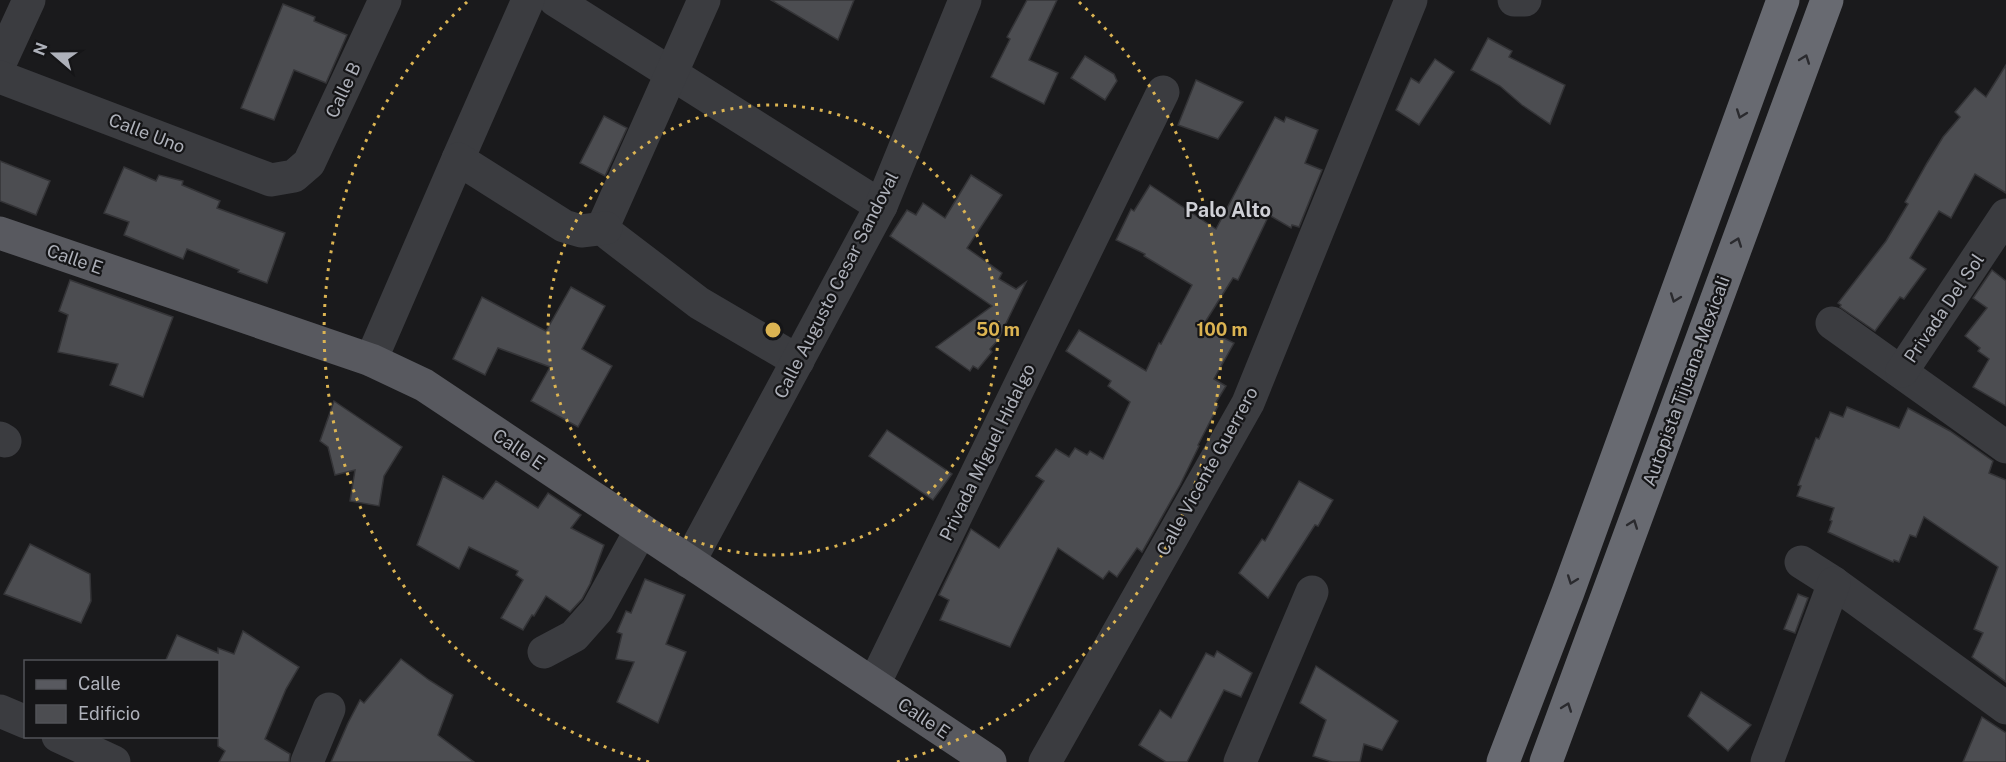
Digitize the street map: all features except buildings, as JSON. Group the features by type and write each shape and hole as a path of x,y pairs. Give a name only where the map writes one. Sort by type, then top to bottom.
{"highway":[{"path":"1503,762 1576,570 1783,0"},
{"name":"Autopista Tijuana-Mexicali","path":"1551,755 1642,498 1827,0"}],"main road":[{"name":"Calle E","path":"0,233 371,360 424,385 990,762"}],"street":[{"path":"0,63 29,0"},
{"name":"Calle B","path":"294,176 309,162 385,0"},
{"path":"371,360 528,0"},
{"path":"555,0 881,206"},
{"path":"705,0 606,220 606,228 610,235 699,303 798,361"},
{"name":"Calle Augusto Cesar Sandoval","path":"689,562 881,206 965,0"},
{"name":"Calle Vicente Guerrero","path":"1045,762 1248,403 1411,0"},
{"path":"1514,0 1525,0"},
{"name":"Calle Uno","path":"0,77 271,180 294,176"},
{"name":"Privada Miguel Hidalgo","path":"874,684 1163,92"},
{"path":"458,159 564,226 581,231 606,228"},
{"name":"Privada Del Sol","path":"1902,371 2006,215"},
{"path":"1832,323 2006,447"},
{"path":"544,652 574,636 597,610 641,530"},
{"path":"1802,562 2006,708"},
{"path":"1767,762 1834,583"},
{"path":"1240,762 1312,591"},
{"path":"307,762 329,710"},
{"path":"0,711 24,721"},
{"path":"62,738 114,762"}],"district":[{"name":"Palo Alto","path":"1228,210"}]}
